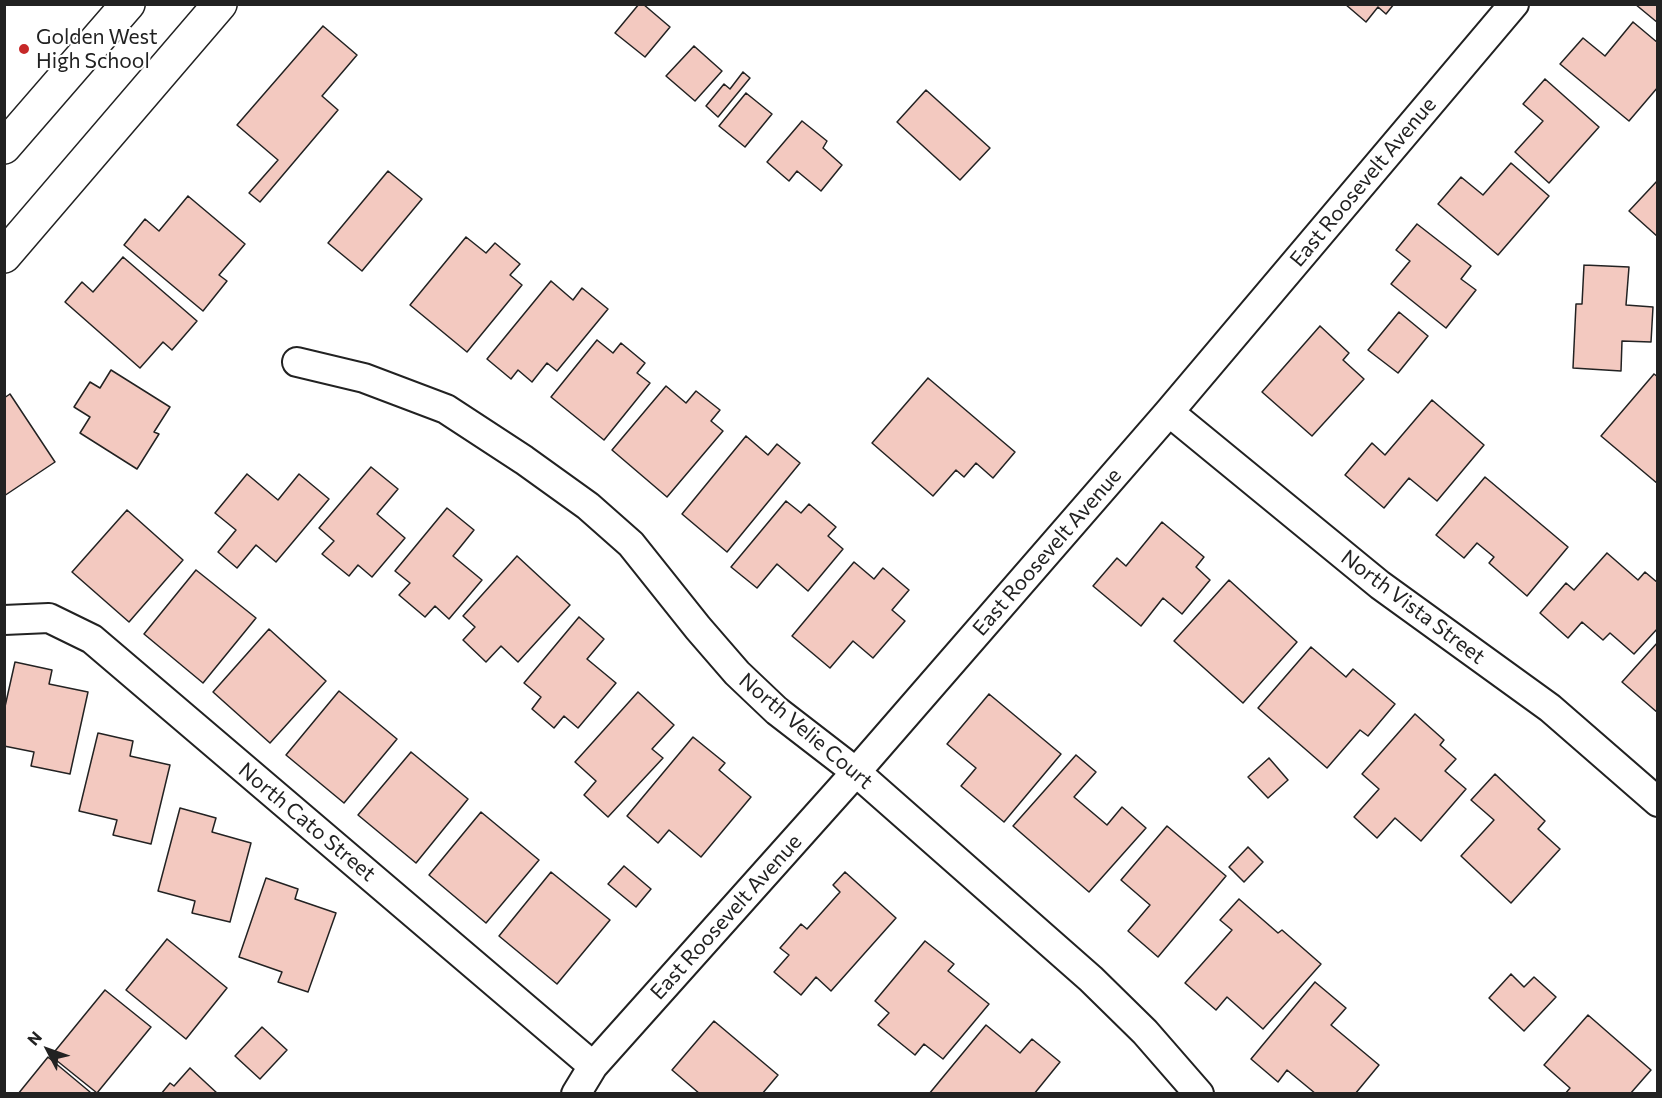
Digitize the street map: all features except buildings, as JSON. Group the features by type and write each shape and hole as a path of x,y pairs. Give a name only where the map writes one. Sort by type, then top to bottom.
{"main road":[{"path":"4,147 128,4"},
{"path":"4,256 220,4"}],"street":[{"name":"East Roosevelt Avenue","path":"576,1094 593,1066 856,772 1169,412 1514,4"},
{"name":"North Velie Court","path":"297,362 364,378 446,409 524,460 588,506 631,544 737,673 777,711 856,772 1091,979 1145,1032 1199,1094"},
{"name":"North Vista Street","path":"1169,412 1380,585 1550,708 1658,802"},
{"name":"North Cato Street","path":"4,620 49,618 92,639 593,1066"}],"place":[{"name":"Golden West High School","path":"24,49"}]}
